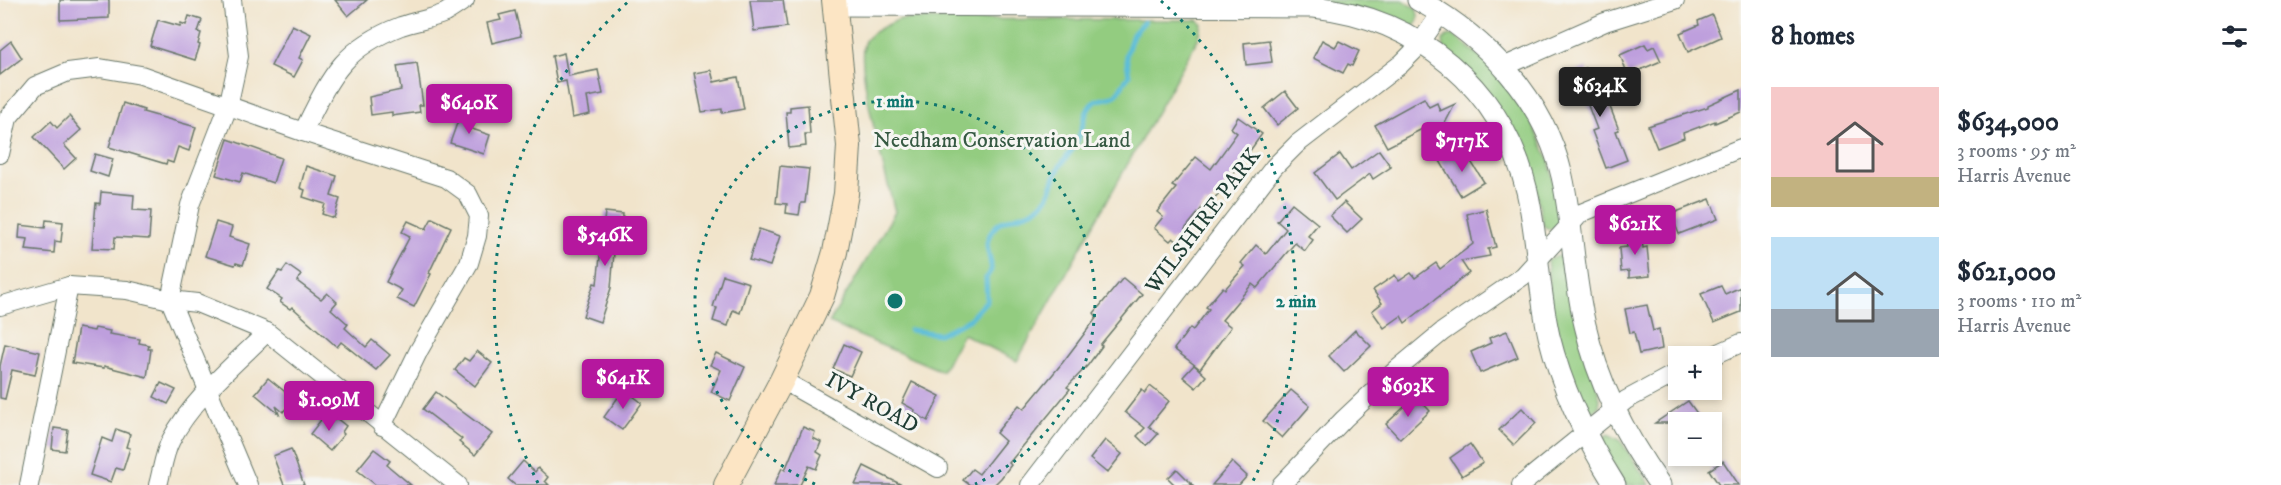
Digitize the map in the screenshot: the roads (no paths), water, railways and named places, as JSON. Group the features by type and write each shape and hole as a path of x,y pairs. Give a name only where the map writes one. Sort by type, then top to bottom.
{"main road":[{"path":"726,485 782,380 825,290 846,194 849,147 834,3"}],"street":[{"path":"232,0 239,56 228,107 190,205 170,300 248,485"},
{"path":"303,132 327,85 348,56 368,40 402,26 445,13 465,0"},
{"path":"1418,0 1441,13 1468,33 1503,67 1527,98 1547,132 1562,178 1586,330 1597,367 1614,409 1637,452 1660,485"},
{"path":"1503,67 1605,22 1675,0"},
{"path":"834,3 1314,7 1346,11 1366,17 1420,43 1441,56 1468,81 1490,107 1504,130 1527,190 1550,338 1566,389 1585,433 1615,485"},
{"name":"WILSHIRE PARK","path":"1030,485 1274,167 1297,144 1401,64 1420,43 1441,13"},
{"path":"0,154 4,117 35,87 68,72 100,68 141,75 228,107 447,178 468,194 479,216 477,236 469,263 419,350 382,426"},
{"path":"1281,485 1344,419 1411,356 1518,280 1569,224 1588,209 1741,148"},
{"path":"29,485 69,286"},
{"path":"0,306 69,286 127,290 170,300 197,303 267,332 458,485"},
{"path":"158,485 170,441 208,390 267,332"},
{"path":"1722,352 1741,343"},
{"path":"1521,485 1614,409 1634,395 1668,377"},
{"name":"IVY ROAD","path":"782,380 938,468"}],"waterway":[{"path":"910,330 939,334 969,320 987,300 986,278 991,270 987,242 992,231 1009,218 1031,212 1046,199 1060,166 1076,144 1088,109 1097,101 1116,95 1129,75 1126,55 1133,34 1144,22"}],"park label":[{"name":"Needham Conservation Land","path":"1002,140"}]}
